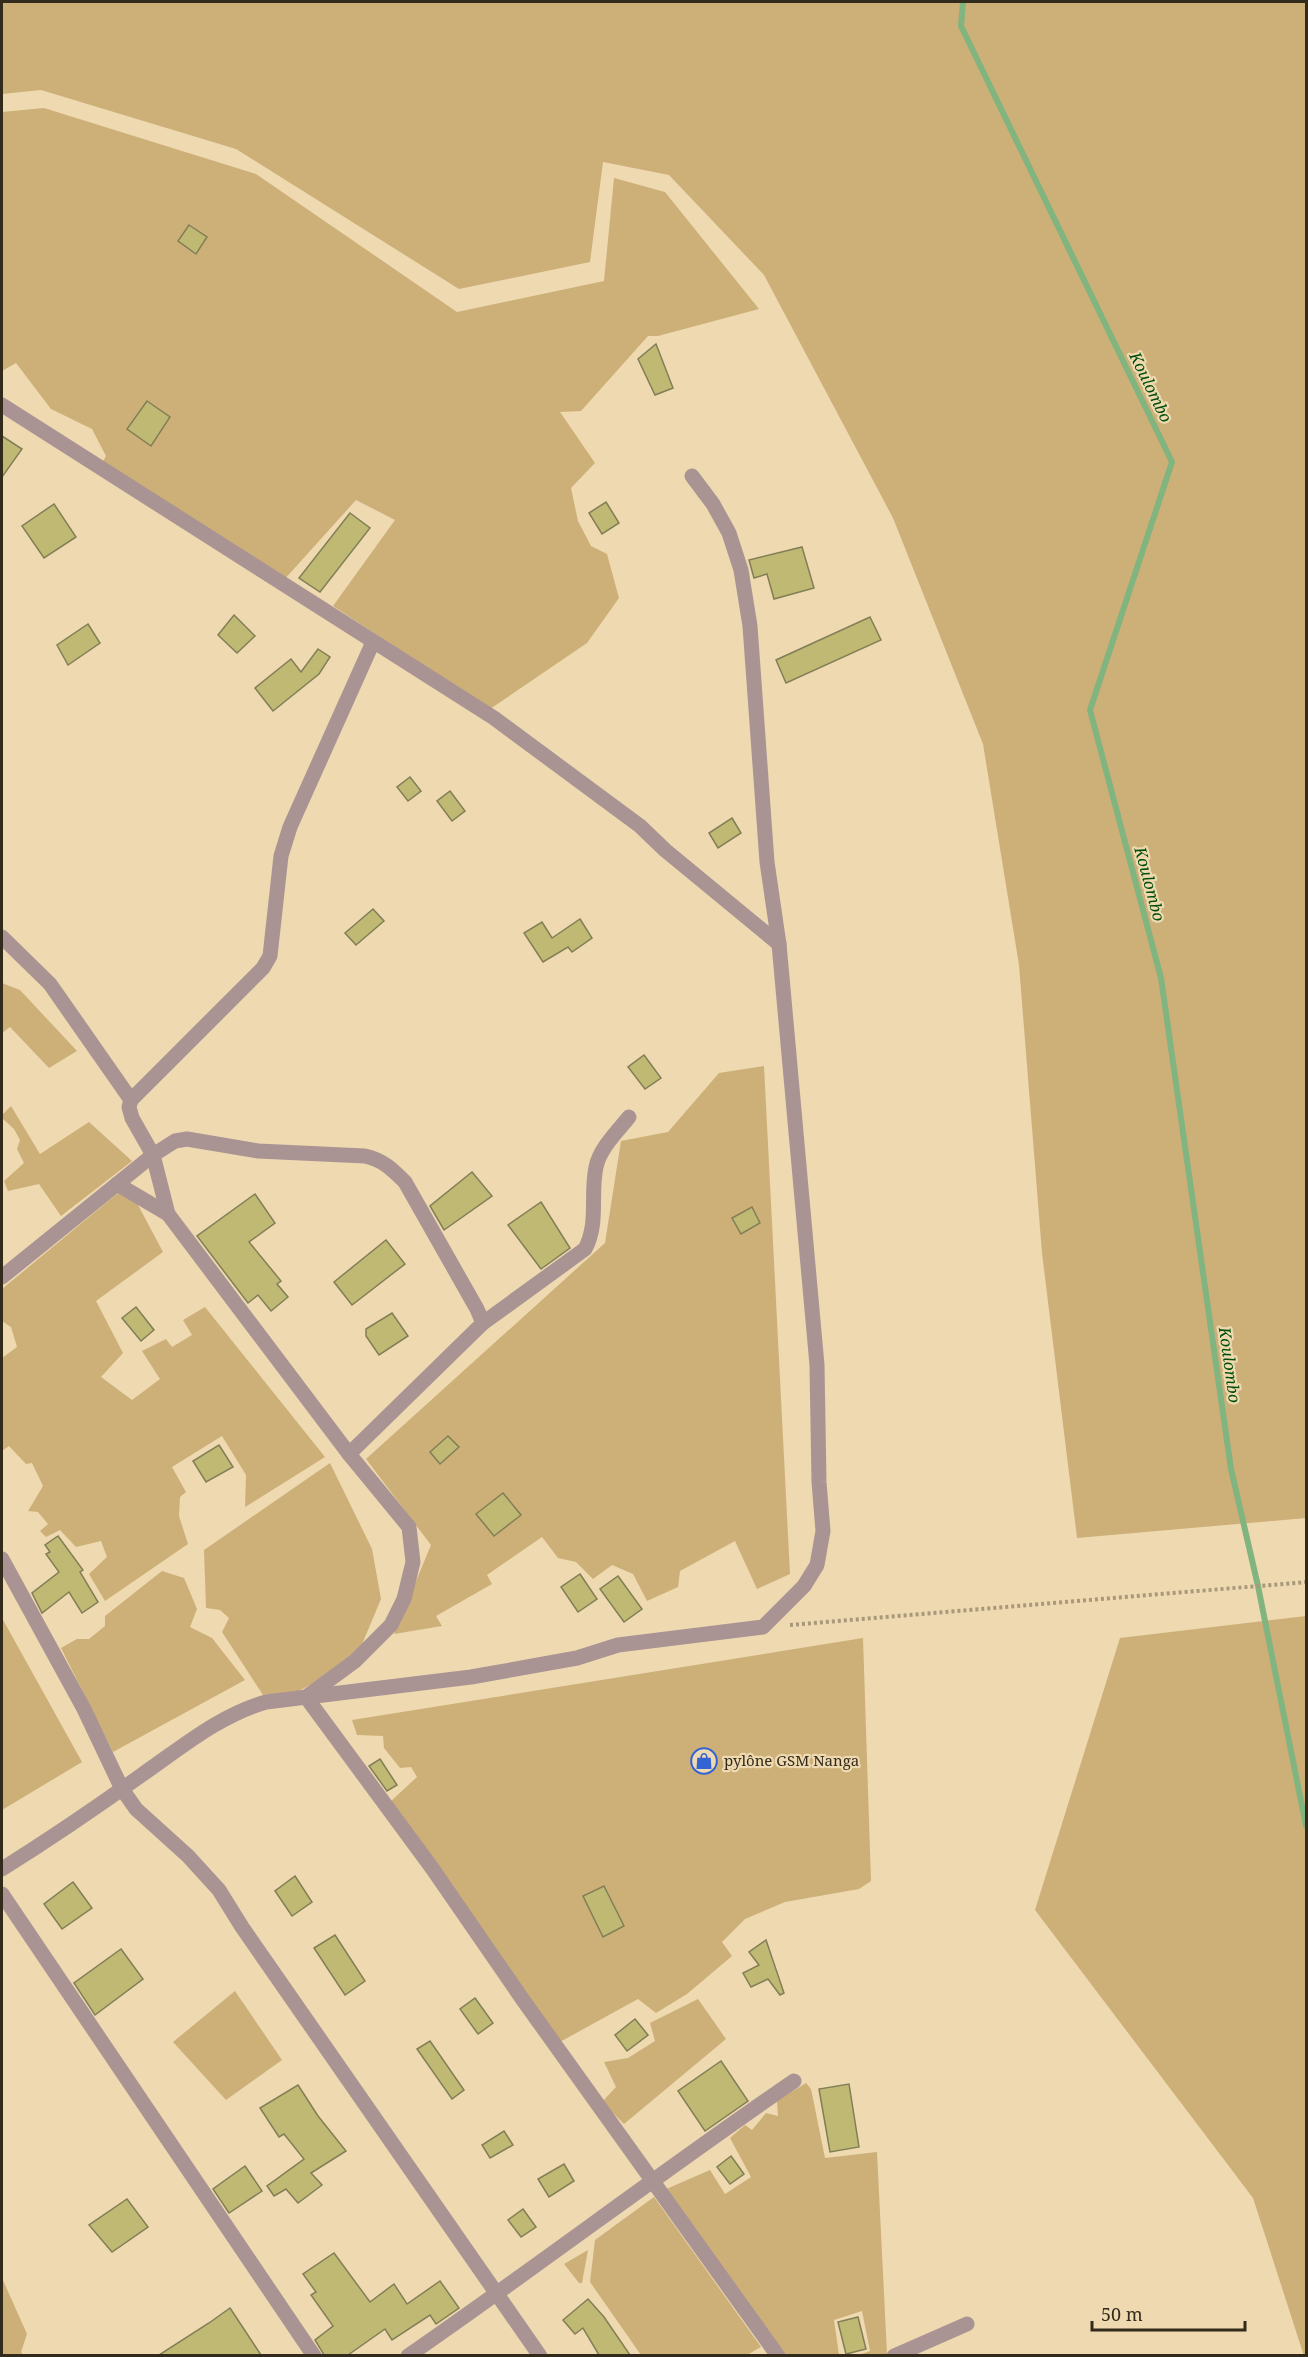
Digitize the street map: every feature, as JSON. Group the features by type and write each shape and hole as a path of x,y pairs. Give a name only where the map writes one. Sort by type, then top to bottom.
{"street":[{"path":"2,405 526,741 640,826 664,850 779,944"},
{"path":"2,1869 205,1731 245,1708 266,1701 471,1677 577,1658 618,1645 763,1627 804,1586 817,1565 823,1531 819,1482 817,1365 779,944 767,862 750,626 741,570 729,533 713,504 692,476"},
{"path":"168,1214 153,1155 132,1118 129,1107 131,1100 262,968 270,956 281,856 290,827 373,642"},
{"path":"2,937 50,984 131,1100"},
{"path":"349,1454 483,1323 585,1249 591,1238 593,1223 596,1166 605,1147 629,1117"},
{"path":"2,1277 153,1155 175,1142 187,1139 258,1151 365,1156 380,1160 390,1166 405,1182 483,1323"},
{"path":"117,1184 168,1214 349,1454 409,1527 413,1562 404,1599 391,1625 355,1661 306,1697"},
{"path":"2,1560 84,1708 122,1789 136,1809 188,1856 219,1890 242,1927 540,2355"},
{"path":"306,1697 432,1868 523,2000 778,2355"},
{"path":"2,1894 314,2355"},
{"path":"408,2355 499,2293 653,2180 794,2081"},
{"path":"894,2355 967,2324"}],"path":[{"path":"763,1627 1306,1582"}],"shaded area":[{"path":"2,2 1306,2 1306,1518 1077,1538 1042,1253 1019,965 983,744 893,518 764,275 669,175 603,162 590,262 459,289 236,149 41,90 2,94"},
{"path":"44,108 256,174 457,312 604,281 614,178 665,192 759,309 658,336 648,336 581,411 560,412 595,463 571,488 578,521 591,546 607,554 619,598 587,643 490,709 333,606 395,520 356,500 283,581 102,463 106,456 92,429 51,409 16,363 2,371 2,112"},
{"path":"2,983 20,990 77,1051 49,1068 10,1027 2,1033"},
{"path":"764,1066 790,1574 757,1589 735,1541 680,1571 678,1587 647,1601 633,1574 612,1565 593,1579 576,1562 558,1558 542,1537 487,1575 492,1584 436,1616 442,1626 394,1634 431,1545 366,1459 605,1243 621,1141 668,1132 719,1073"},
{"path":"11,1106 40,1154 89,1122 132,1161 61,1216 39,1184 8,1191 4,1181 24,1163 17,1149 20,1140 14,1129 2,1118"},
{"path":"118,1193 137,1203 163,1252 96,1301 123,1353 101,1377 132,1400 160,1379 142,1351 166,1339 172,1347 192,1335 183,1320 205,1307 325,1457 245,1507 246,1475 222,1436 172,1467 186,1492 180,1497 179,1516 188,1544 105,1601 89,1574 107,1557 101,1541 76,1547 60,1530 46,1537 40,1531 48,1524 38,1512 28,1511 43,1486 32,1463 26,1464 9,1446 2,1451 2,1358 17,1347 11,1327 2,1321 2,1289"},
{"path":"330,1463 372,1549 381,1599 360,1649 315,1682 297,1692 263,1695 222,1632 229,1618 220,1610 206,1608 204,1550"},
{"path":"162,1571 184,1578 197,1609 190,1627 212,1638 245,1680 113,1752 61,1648 77,1639 89,1639 105,1626 105,1616"},
{"path":"1306,1616 1306,2355 1304,2356 1253,2198 1035,1910 1120,1638"},
{"path":"2,1618 82,1762 2,1810"},
{"path":"863,1638 871,1881 859,1889 785,1902 745,1919 722,1942 732,1956 687,1994 656,2013 638,1999 558,2043 390,1802 417,1777 411,1767 400,1768 384,1748 383,1736 357,1735 352,1720"},
{"path":"235,1991 282,2060 226,2100 173,2042"},
{"path":"698,1999 726,2039 624,2124 602,2102 616,2087 604,2062 628,2058 655,2041 650,2023"},
{"path":"806,2083 811,2089 825,2158 877,2152 887,2354 884,2355 859,2355 870,2351 862,2311 834,2320 839,2355 784,2355 664,2190 710,2170 725,2194 751,2177 730,2138 745,2125 752,2130 766,2113 778,2116 777,2101"},
{"path":"654,2197 761,2347 747,2355 641,2355 590,2282 595,2240"},
{"path":"588,2250 582,2283 579,2283 564,2264"},
{"path":"2,2278 27,2334 21,2352 23,2355 2,2355"}],"building":[{"path":"189,225 207,237 196,254 178,241"},
{"path":"656,344 673,388 655,395 638,359"},
{"path":"147,401 170,417 151,446 127,429"},
{"path":"2,436 22,449 2,477"},
{"path":"606,502 619,523 602,534 589,513"},
{"path":"54,504 76,537 44,558 22,526"},
{"path":"350,513 370,528 320,592 299,578"},
{"path":"802,547 814,588 774,599 767,574 754,578 749,560"},
{"path":"234,615 255,636 237,653 218,635"},
{"path":"870,617 881,640 786,683 776,660"},
{"path":"88,624 100,643 68,665 57,645"},
{"path":"318,649 330,657 319,674 273,711 255,688 291,659 301,672"},
{"path":"410,777 421,791 408,801 397,787"},
{"path":"450,791 465,811 452,821 437,801"},
{"path":"732,818 741,833 718,848 709,833"},
{"path":"373,909 384,921 356,945 345,933"},
{"path":"580,919 592,938 572,952 568,947 543,962 524,933 542,922 552,938"},
{"path":"644,1055 661,1078 645,1089 628,1067"},
{"path":"472,1172 492,1196 444,1230 430,1206"},
{"path":"255,1194 275,1223 249,1242 281,1281 277,1284 288,1297 271,1311 258,1295 248,1303 197,1236"},
{"path":"541,1202 570,1248 541,1269 508,1225"},
{"path":"752,1207 760,1223 741,1234 732,1218"},
{"path":"386,1240 405,1264 352,1305 334,1282"},
{"path":"136,1307 154,1330 141,1341 122,1318"},
{"path":"392,1313 408,1336 379,1355 366,1336 366,1329"},
{"path":"448,1436 459,1447 440,1464 430,1452"},
{"path":"219,1445 233,1467 206,1482 193,1461"},
{"path":"503,1493 521,1515 494,1536 476,1514"},
{"path":"58,1536 83,1570 80,1572 98,1602 82,1613 69,1592 42,1613 32,1593 59,1572 46,1554 50,1552 45,1545"},
{"path":"580,1574 597,1599 578,1612 561,1587"},
{"path":"618,1576 642,1609 624,1622 600,1589"},
{"path":"380,1759 397,1785 387,1791 369,1766"},
{"path":"295,1876 312,1902 292,1916 275,1891"},
{"path":"73,1882 92,1908 62,1929 44,1904"},
{"path":"604,1886 624,1926 603,1937 583,1896"},
{"path":"335,1935 365,1981 345,1995 314,1948"},
{"path":"766,1940 784,1993 780,1995 768,1979 751,1987 743,1973 759,1965 749,1952"},
{"path":"121,1949 143,1979 95,2015 74,1983"},
{"path":"475,1998 493,2023 478,2034 460,2009"},
{"path":"635,2019 648,2035 627,2051 615,2035"},
{"path":"430,2041 464,2090 452,2099 417,2049"},
{"path":"721,2061 748,2101 705,2131 678,2091"},
{"path":"849,2084 859,2147 830,2152 819,2089"},
{"path":"298,2085 318,2116 346,2151 311,2173 322,2185 298,2203 286,2189 274,2196 267,2186 304,2159 284,2134 279,2137 260,2108"},
{"path":"504,2131 513,2145 490,2158 482,2145"},
{"path":"731,2156 744,2174 730,2184 717,2167"},
{"path":"564,2164 574,2181 549,2197 538,2179"},
{"path":"245,2166 262,2191 229,2213 213,2189"},
{"path":"127,2199 148,2227 112,2252 89,2225"},
{"path":"523,2209 536,2227 521,2237 508,2220"},
{"path":"334,2253 370,2302 394,2284 407,2304 440,2281 459,2308 436,2324 430,2315 392,2340 385,2329 348,2355 324,2355 315,2340 333,2326 311,2295 316,2292 303,2274"},
{"path":"588,2299 604,2317 630,2355 599,2355 583,2328 575,2334 563,2320"},
{"path":"230,2308 261,2355 159,2355 209,2323"},
{"path":"858,2317 866,2349 846,2354 838,2322"}],"waterway":[{"name":"Koulombo","path":"963,2 961,26 1172,462 1090,710 1161,978 1231,1469 1258,1586 1306,1826"}],"place":[{"name":"pylône GSM Nanga","path":"704,1761"}]}
